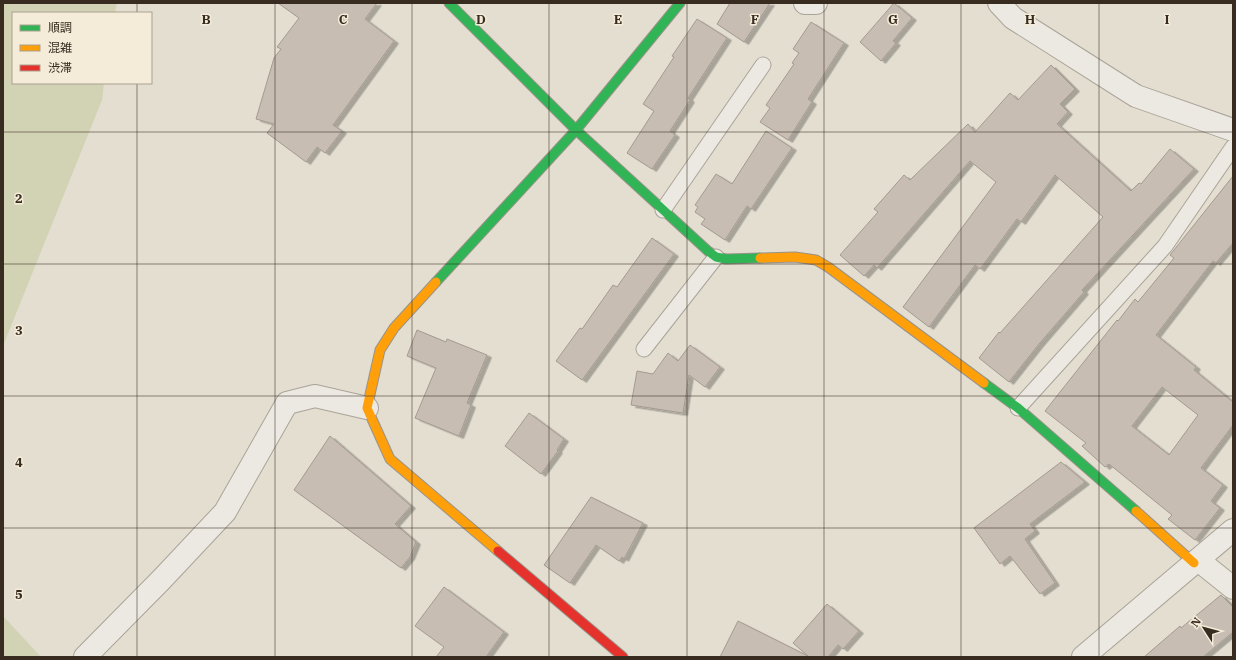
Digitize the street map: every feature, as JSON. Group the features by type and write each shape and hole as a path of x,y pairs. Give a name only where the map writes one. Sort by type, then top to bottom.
{"street":[{"path":"449,3 576,130 716,257 726,259 795,257 816,260 828,267 1018,408 1196,561 1233,588"},
{"path":"623,657 390,459 367,408 380,350 394,328 576,130 680,3"},
{"path":"805,3 816,3"},
{"path":"999,3 1013,18 1136,96 1233,130"},
{"path":"85,657 225,512 287,403 315,396 367,408"},
{"path":"1082,657 1233,530"}],"lane":[{"path":"663,210 763,65"},
{"path":"1018,408 1165,246 1233,147"},
{"path":"644,349 716,257"}],"green space":[{"path":"3,3 117,3 115,12 12,12 12,84 104,84 102,100 3,346"},
{"path":"3,616 41,657 3,657"}],"building":[{"path":"278,3 377,3 365,19 394,41 333,125 342,131 325,153 317,147 306,162 267,133 274,124 256,119 274,58 281,49 277,47 299,18"},
{"path":"730,3 770,3 744,42 717,24"},
{"path":"894,3 912,18 893,41 896,43 881,61 860,42"},
{"path":"697,19 727,38 688,98 690,100 670,131 675,135 652,169 627,153 654,111 643,104 674,57 672,56"},
{"path":"811,22 844,43 808,99 812,102 788,140 760,122 770,108 766,105 794,64 792,63 799,53 793,49"},
{"path":"1051,65 1075,89 1060,104 1068,112 1057,124 1131,191 1139,183 1141,184 1170,149 1194,169 1082,290 1084,292 1039,344 1009,382 979,358 999,332 1000,333 1103,217 1055,175 1021,222 1017,219 980,269 975,265 929,327 903,307 996,182 970,161 877,268 874,265 864,276 840,255 878,212 874,209 904,175 910,180 968,124 975,132 1010,93 1018,100"},
{"path":"766,131 792,148 751,209 747,206 725,240 701,224 705,219 695,212 698,207 695,205 716,174 732,184"},
{"path":"1233,176 1233,243 1216,263 1213,261 1156,335 1196,367 1194,370 1233,402 1233,425 1201,468 1223,485 1211,501 1220,508 1195,540 1168,519 1172,515 1109,464 1105,467 1082,446 1086,443 1045,411 1117,320 1118,321 1135,299 1138,302 1174,258 1170,255","holes":["1162,387 1198,415 1169,455 1132,426"]},
{"path":"652,238 674,254 582,380 556,361 580,328 582,329 613,285 617,287"},
{"path":"417,330 446,342 447,339 487,355 467,403 471,405 459,436 415,418 436,368 407,356"},
{"path":"690,345 720,367 705,387 689,375 683,413 631,405 637,371 653,374 668,353 678,361"},
{"path":"529,413 564,439 557,450 558,451 541,474 505,446"},
{"path":"330,436 411,506 395,524 416,542 410,557 401,568 294,490"},
{"path":"1061,462 1085,482 1030,524 1035,531 1025,539 1055,583 1040,594 1010,556 1000,564 974,528"},
{"path":"591,497 643,523 624,559 622,557 619,561 596,545 570,583 544,565"},
{"path":"444,587 504,632 486,657 436,657 444,647 415,626"},
{"path":"1221,595 1233,607 1233,632 1203,657 1144,657 1180,626 1181,628"},
{"path":"827,604 859,631 843,649 838,645 828,657 720,657 738,621 808,656 793,643"}],"traffic: fast":[{"path":"449,3 576,130 708,251 716,257 726,259 760,258"},
{"path":"436,282 576,130 680,3"},
{"path":"984,383 1018,408 1136,511"}],"traffic: slow":[{"path":"760,258 795,257 816,260 828,267 984,383"},
{"path":"436,282 394,328 380,350 367,408 390,459 498,551"},
{"path":"1136,511 1194,563"}],"traffic: jam":[{"path":"498,551 623,657"}]}
